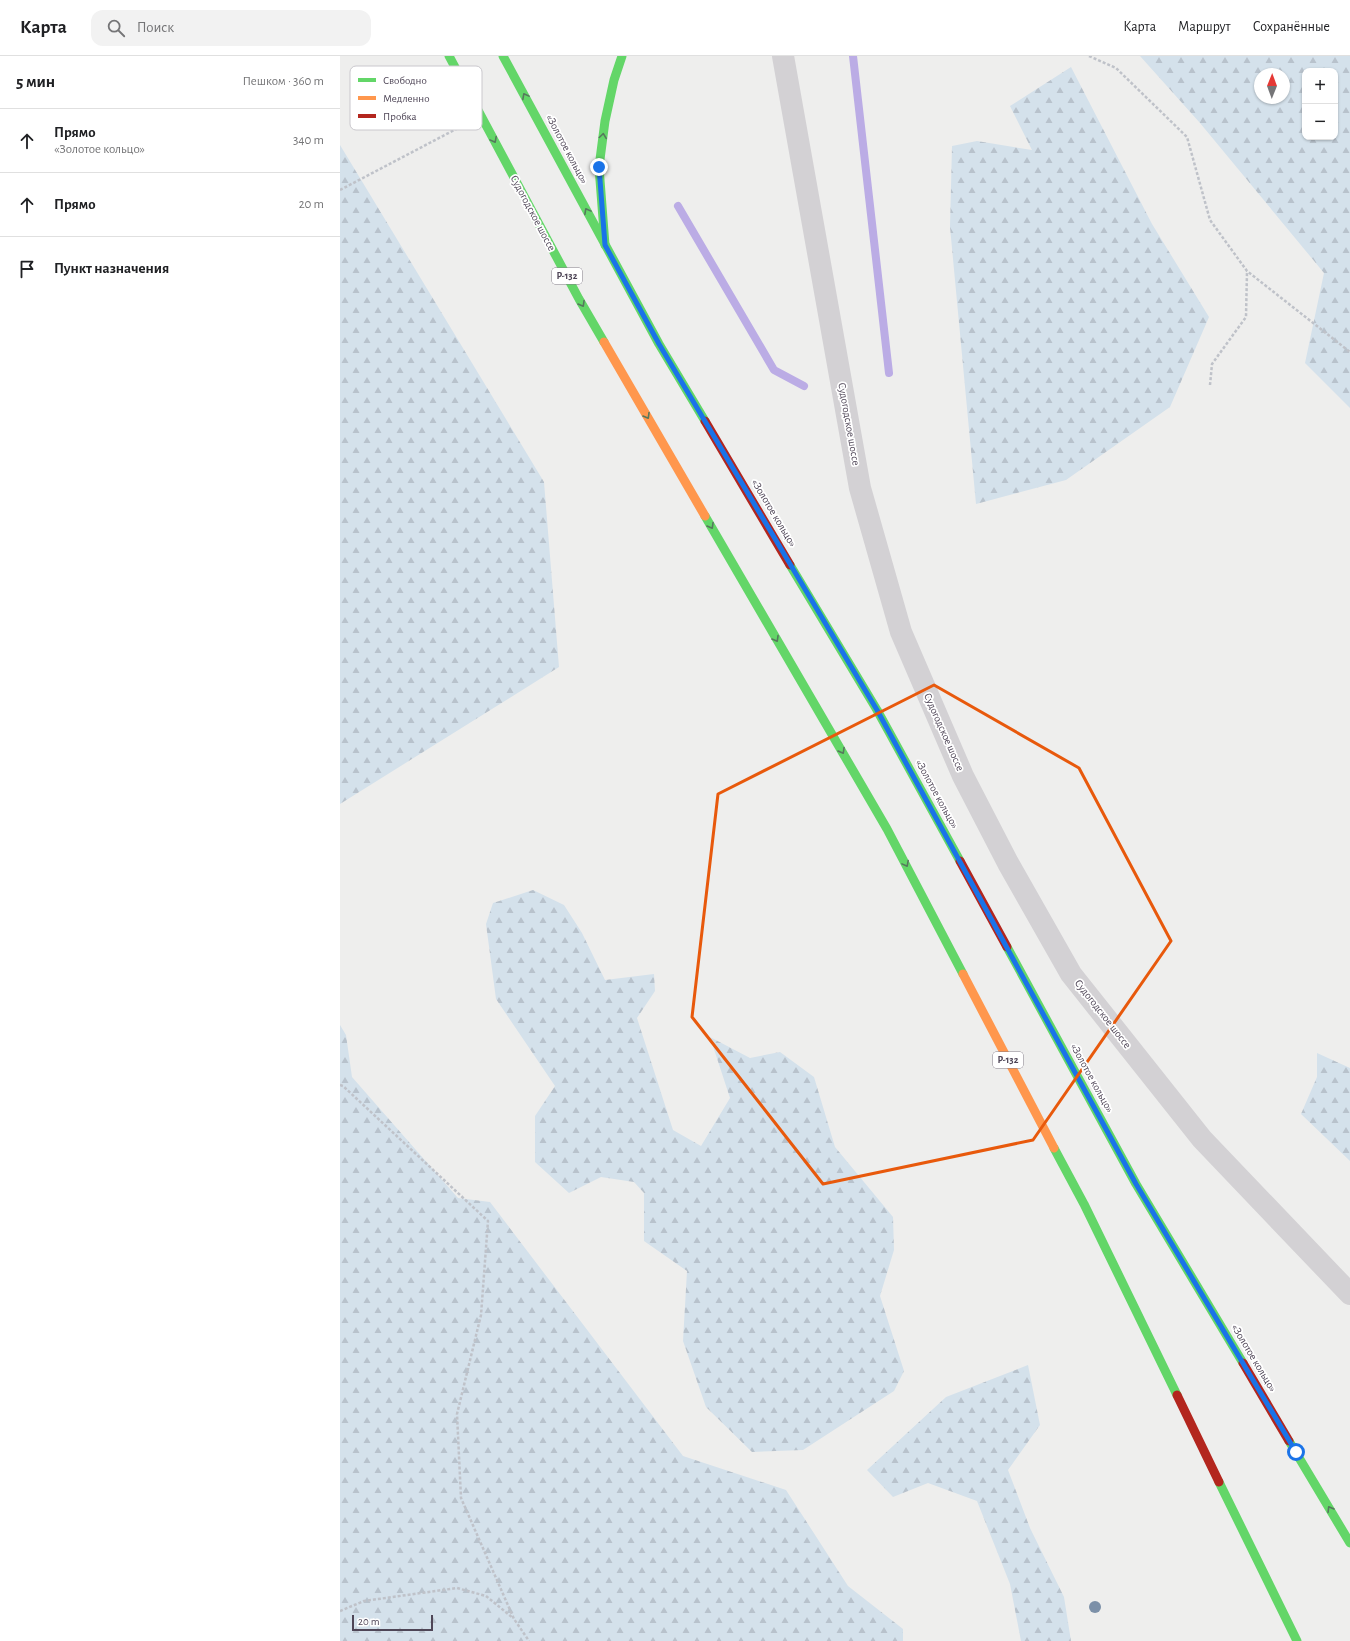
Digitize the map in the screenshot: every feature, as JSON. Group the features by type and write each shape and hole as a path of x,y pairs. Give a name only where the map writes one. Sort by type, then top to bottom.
{"main road":[{"name":"Судогодское шоссе","path":"449,56 454,66"},
{"name":"«Золотое кольцо»","path":"503,56 659,344 877,710 1136,1184 1350,1543"},
{"path":"605,245 599,167 605,121 614,80 622,56"},
{"name":"Судогодское шоссе","path":"482,118 579,299 887,829 1084,1204 1297,1641"}],"street":[{"name":"Судогодское шоссе","path":"783,56 860,488 901,632 963,776 1008,862 1071,974 1202,1139 1350,1294"}],"path":[{"path":"1090,56 1116,68 1187,137 1210,220 1247,271 1350,352"},
{"path":"340,190 454,130"},
{"path":"1210,385 1212,364 1246,317 1247,271"},
{"path":"340,1085 343,1086 388,1127 488,1221 481,1315 457,1414 461,1498 514,1619 529,1641"},
{"path":"340,1612 364,1601 457,1588 486,1596 514,1619"}],"highlighted area":[{"path":"934,685 1079,768 1171,941 1033,1140 823,1184 692,1017 718,794"}],"green space":[{"path":"1140,56 1350,56 1350,408 1305,363 1324,273 1200,123"},
{"path":"1071,67 1152,224 1209,317 1170,407 1066,480 976,504 950,227 952,146 977,141 1032,150 1010,106"},
{"path":"340,145 544,482 559,667 340,804"},
{"path":"533,890 564,905 582,933 605,980 654,974 655,991 637,1018 673,1130 701,1146 730,1098 710,1037 750,1058 780,1052 814,1077 835,1147 893,1217 894,1250 880,1296 904,1371 894,1391 803,1450 752,1452 706,1407 683,1341 687,1271 644,1241 644,1193 634,1182 601,1177 569,1193 535,1162 535,1116 555,1086 496,999 486,924 493,903"},
{"path":"340,1025 346,1035 352,1077 458,1198 490,1202 683,1456 786,1490 848,1586 903,1629 903,1641 340,1641"},
{"path":"1317,1053 1350,1068 1350,1161 1301,1114 1317,1077"},
{"path":"1028,1365 1040,1425 1008,1470 1030,1528 1064,1597 1071,1641 1021,1641 1010,1584 977,1501 928,1483 893,1497 867,1470 946,1397"}],"waterway":[{"path":"853,56 889,373"},
{"path":"678,206 774,370 804,386"}],"traffic: fast":[{"path":"449,56 454,66"},
{"path":"503,56 659,344 705,421"},
{"path":"605,245 599,167 605,121 614,80 622,56"},
{"path":"482,118 579,299 604,342"},
{"path":"705,516 887,829 963,974"},
{"path":"790,565 877,710 960,861"},
{"path":"1007,947 1136,1184 1243,1363"},
{"path":"1054,1148 1084,1204 1177,1395"},
{"path":"1289,1441 1350,1543"},
{"path":"1219,1482 1297,1641"}],"traffic: slow":[{"path":"604,342 705,516"},
{"path":"963,974 1054,1148"}],"traffic: jam":[{"path":"705,421 790,565"},
{"path":"960,861 1007,947"},
{"path":"1243,1363 1289,1441"},
{"path":"1177,1395 1219,1482"}],"route":[{"path":"599,167 605,245 659,344 877,710 1136,1184 1296,1452"}]}
